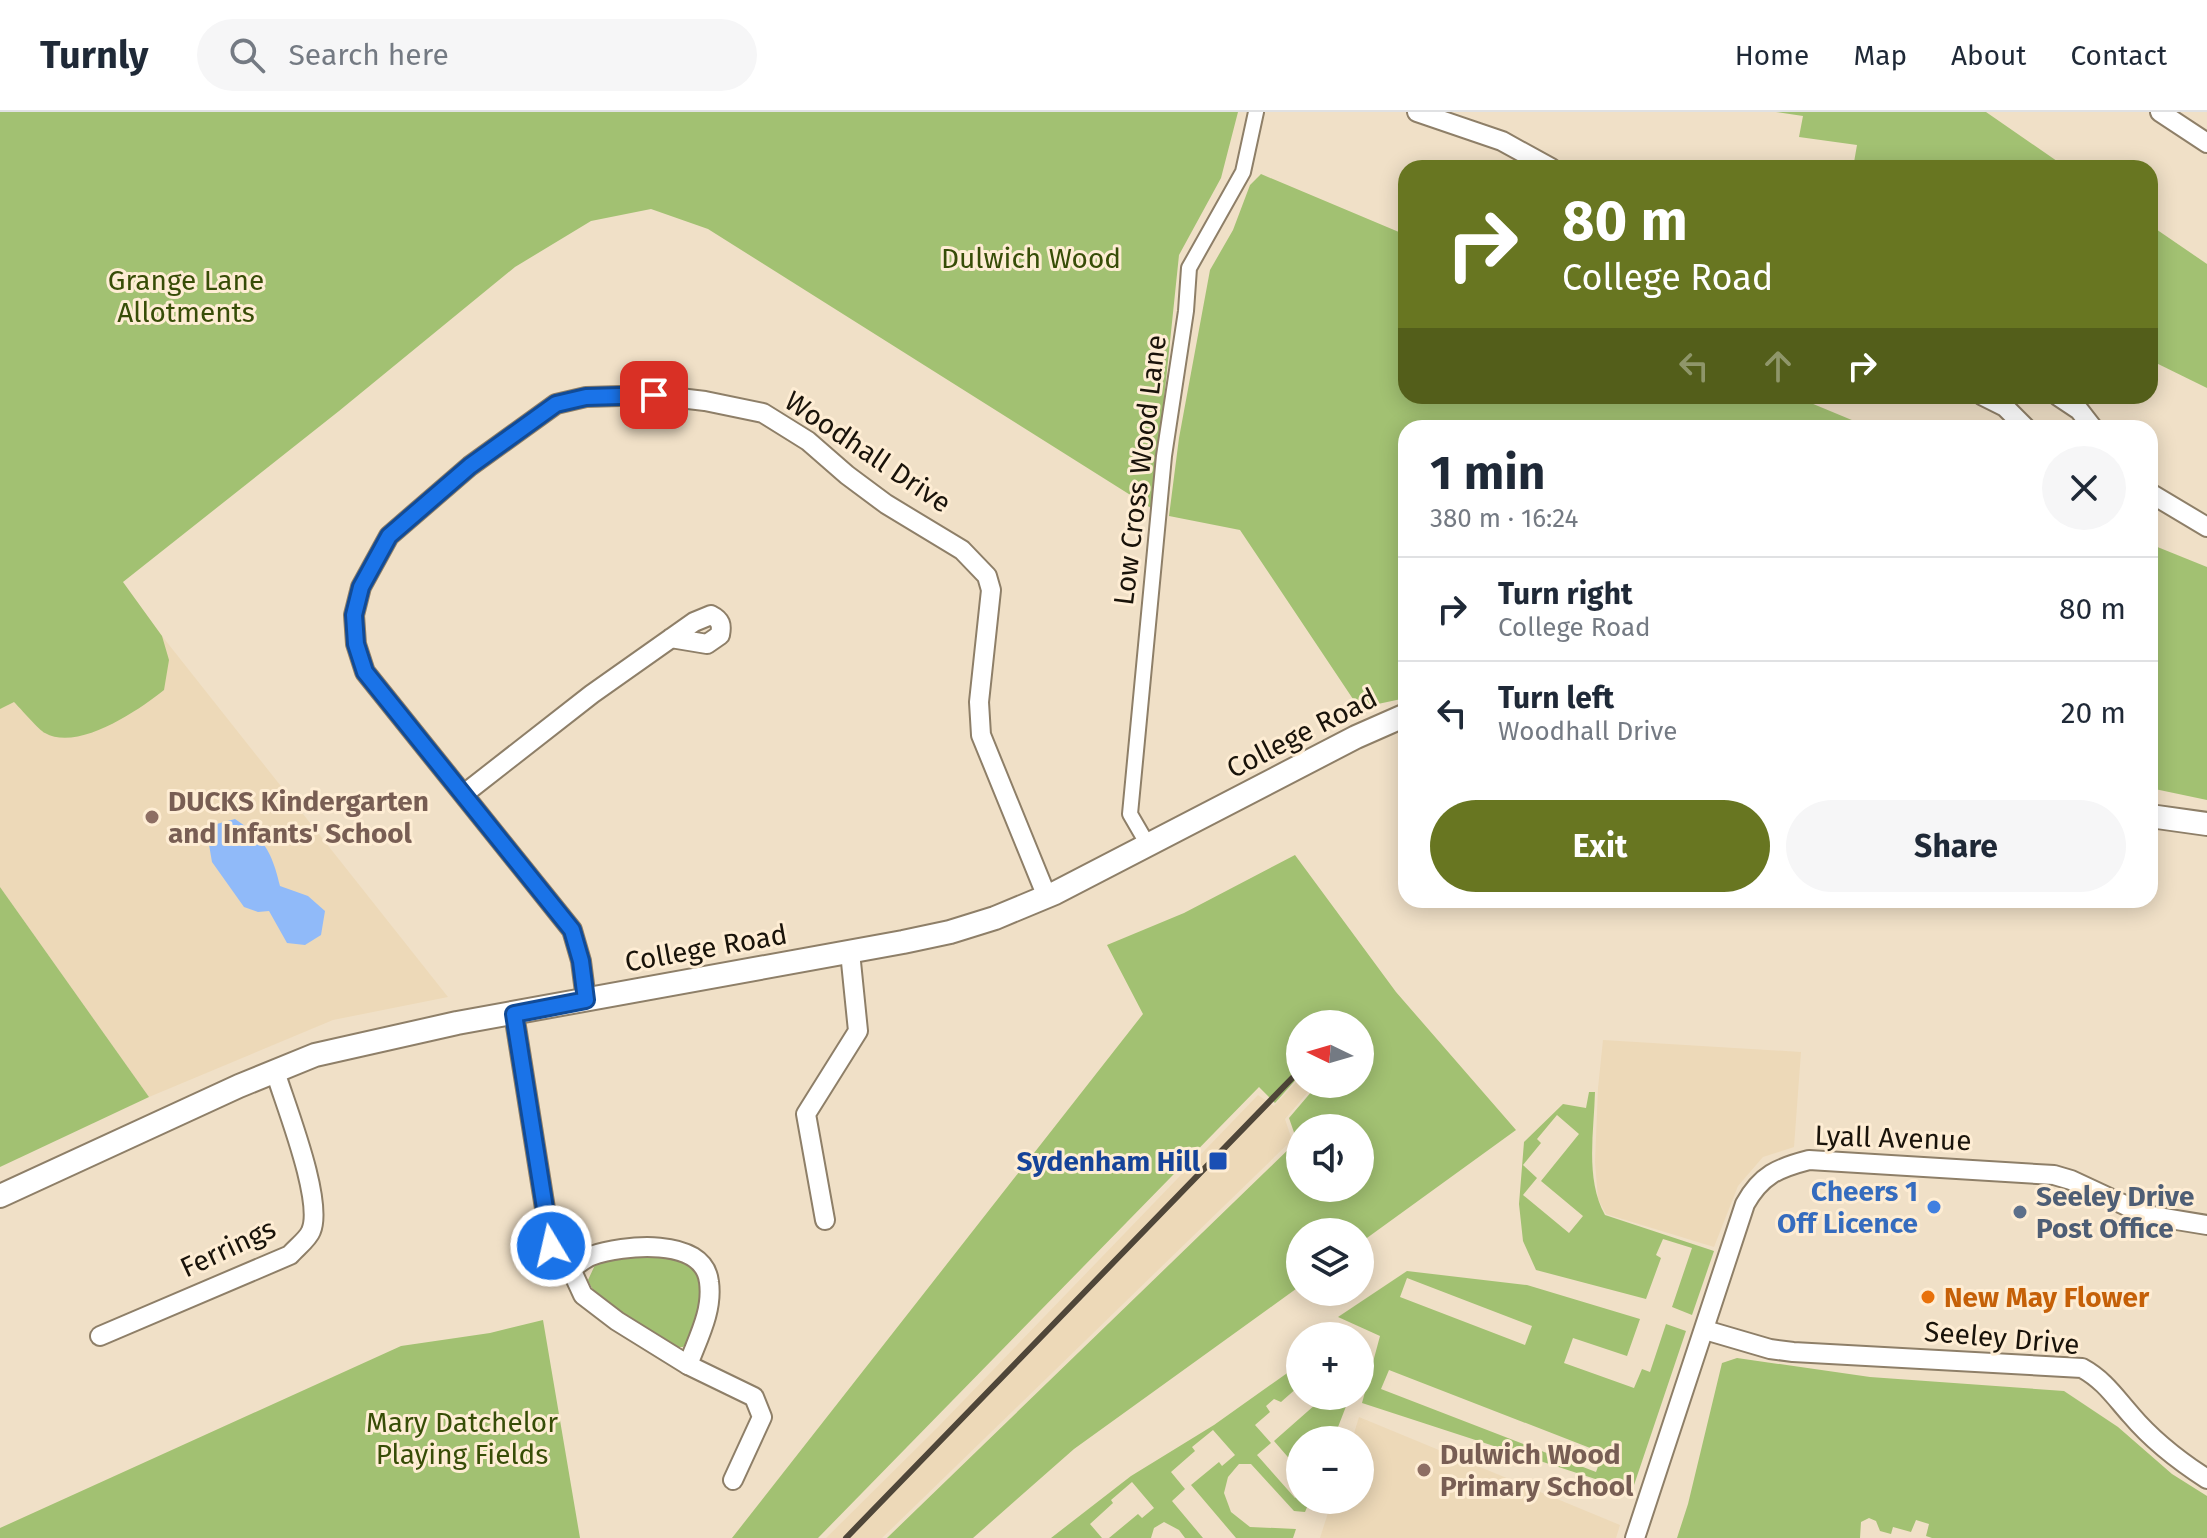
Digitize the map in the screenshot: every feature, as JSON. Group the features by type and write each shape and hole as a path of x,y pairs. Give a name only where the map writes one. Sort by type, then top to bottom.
{"street":[{"name":"Low Cross Wood Lane","path":"1148,845 1130,814 1164,456 1186,311 1189,268 1243,172 1256,112"},
{"path":"1417,112 1502,141 1536,160"},
{"path":"2160,112 2207,143"},
{"name":"Woodhall Drive","path":"586,1000 581,961 572,930 365,672 356,644 354,615 361,587 389,536 470,466 556,404 586,397 640,396 705,401 763,413 808,441 886,504 962,550 987,576 991,590 979,702 981,735 1047,897"},
{"path":"2070,404 2087,420"},
{"path":"2158,498 2207,527"},
{"path":"464,794 592,694 671,638"},
{"name":"College Road","path":"0,1196 275,1071 328,1052 457,1023 950,932 995,918 1047,897 1356,737 1398,719"},
{"path":"2158,817 2207,824"},
{"path":"825,1220 806,1114 858,1031 850,952"},
{"path":"514,1014 551,1246 571,1269 583,1295 617,1321 688,1365 754,1397 762,1417 733,1480"},
{"name":"Ferrings","path":"100,1336 290,1255 311,1231 310,1182 275,1071"},
{"name":"Lyall Avenue","path":"1635,1538 1745,1204 1755,1186 1786,1166 1809,1160 2054,1175 2146,1215 2207,1225"},
{"path":"571,1269 589,1256 634,1248 685,1251 700,1261 710,1283 707,1315 688,1365"},
{"name":"Seeley Drive","path":"1705,1330 1770,1349 1793,1352 2082,1368 2112,1390 2131,1416 2176,1459 2207,1479"}],"shaded area":[{"name":"DUCKS Kindergarten and Infants' School","path":"122,582 448,997 333,1020 149,1097 0,887 0,697"},
{"path":"1603,1040 1801,1052 1794,1147 1763,1157 1738,1186 1714,1247 1606,1214 1598,1199 1595,1162"},
{"path":"1286,1093 1286,1098 1303,1098 1286,1114 1286,1146 882,1538 826,1538 937,1428 1258,1095 1274,1106"},
{"name":"Dulwich Wood Primary School","path":"1359,1417 1620,1525 1616,1538 1320,1538 1328,1514 1374,1514 1374,1426 1356,1426"}],"green space":[{"path":"0,112 1238,112 1221,178 1179,255 1160,438 1164,456 1151,508 708,229 651,209 591,221 515,267 123,582 162,636 169,660 164,690 108,726 74,737 59,737 42,731 14,702 0,709"},
{"path":"1776,112 1986,112 2055,160 1854,160 1857,145 1799,137 1803,116"},
{"path":"1261,174 1398,232 1398,404 1813,404 1852,420 1398,420 1398,700 1359,708 1240,530 1169,516 1179,438 1210,270 1233,230 1250,185"},
{"path":"2158,230 2207,264 2207,388 2158,364"},
{"path":"2158,547 2207,567 2207,800 2158,790"},
{"path":"1295,855 1396,992 1516,1130 1374,1233 1374,1218 1286,1218 1286,1296 1074,1449 973,1538 887,1538 1286,1152 1286,1202 1374,1202 1374,1114 1292,1114 1306,1098 1374,1098 1374,1010 1286,1010 1286,1091 1275,1103 1259,1087 818,1538 732,1538 1143,1014 1107,945 1184,913"},
{"path":"0,887 149,1097 0,1167"},
{"path":"1589,1092 1595,1092 1593,1171 1605,1215 1714,1251 1692,1315 1672,1307 1692,1248 1663,1239 1656,1255 1661,1258 1646,1299 1536,1270 1523,1241 1519,1204 1524,1142 1563,1104 1586,1108","holes":["1557,1115 1579,1134 1541,1181 1583,1216 1569,1233 1523,1195 1537,1178 1523,1165 1541,1143 1537,1139"]},
{"path":"663,1256 686,1261 697,1270 697,1321 683,1347 677,1347 626,1320 603,1301 588,1280 595,1265 613,1257"},
{"path":"1407,1271 1527,1285 1640,1319 1627,1356 1573,1338 1564,1363 1634,1388 1642,1369 1650,1372 1666,1324 1686,1331 1632,1491 1374,1407 1374,1358 1380,1336 1374,1333 1374,1322 1349,1322 1338,1317 1354,1306 1374,1306 1374,1293","holes":["1407,1278 1532,1326 1525,1345 1400,1297","1389,1370 1603,1453 1596,1472 1381,1389"]},
{"name":"Mary Datchelor Playing Fields","path":"543,1320 580,1538 0,1538 0,1528 401,1346 490,1333"},
{"path":"1737,1358 1870,1377 2064,1391 2118,1427 2172,1474 2207,1496 2207,1538 1932,1538 1926,1536 1929,1524 1916,1520 1911,1532 1893,1527 1891,1534 1880,1531 1876,1521 1869,1518 1861,1522 1860,1538 1677,1538 1722,1363"},
{"path":"1286,1374 1286,1398 1281,1402 1274,1399 1266,1406 1270,1412 1255,1425 1271,1443 1257,1455 1286,1488 1286,1502 1251,1464 1239,1464 1228,1477 1224,1493 1231,1512 1250,1527 1296,1529 1293,1538 1236,1538 1191,1485 1219,1462 1222,1466 1235,1455 1213,1430 1192,1447 1195,1451 1171,1472 1185,1489 1172,1501 1203,1538 1185,1538 1179,1530 1164,1522 1154,1528 1151,1538 1109,1538 1138,1514 1142,1518 1154,1508 1132,1482 1090,1524 1102,1538 1051,1538 1131,1476 1214,1425"},
{"path":"1309,1410 1345,1410 1338,1426 1291,1426"},
{"path":"1286,1430 1286,1455 1274,1441"}],"water":[{"path":"235,819 265,847 280,886 308,896 325,911 321,935 305,945 287,943 269,911 258,912 244,907 212,862 208,839 213,825"}],"railway":[{"path":"846,1538 1286,1084"}],"place":[{"name":"DUCKS Kindergarten and Infants' School","path":"152,817"},
{"name":"Sydenham Hill","path":"1218,1161"},
{"name":"Cheers 1 Off Licence","path":"1934,1207"},
{"name":"Seeley Drive Post Office","path":"2020,1212"},
{"name":"New May Flower","path":"1928,1297"},
{"name":"Dulwich Wood Primary School","path":"1424,1470"}],"route":[{"path":"551,1246 514,1014 586,1000 581,961 572,930 365,672 356,644 354,615 361,587 389,536 470,466 556,404 586,397 654,395"}],"park label":[{"name":"Dulwich Wood","path":"1031,258"},
{"name":"Grange Lane Allotments","path":"186,296"}]}
